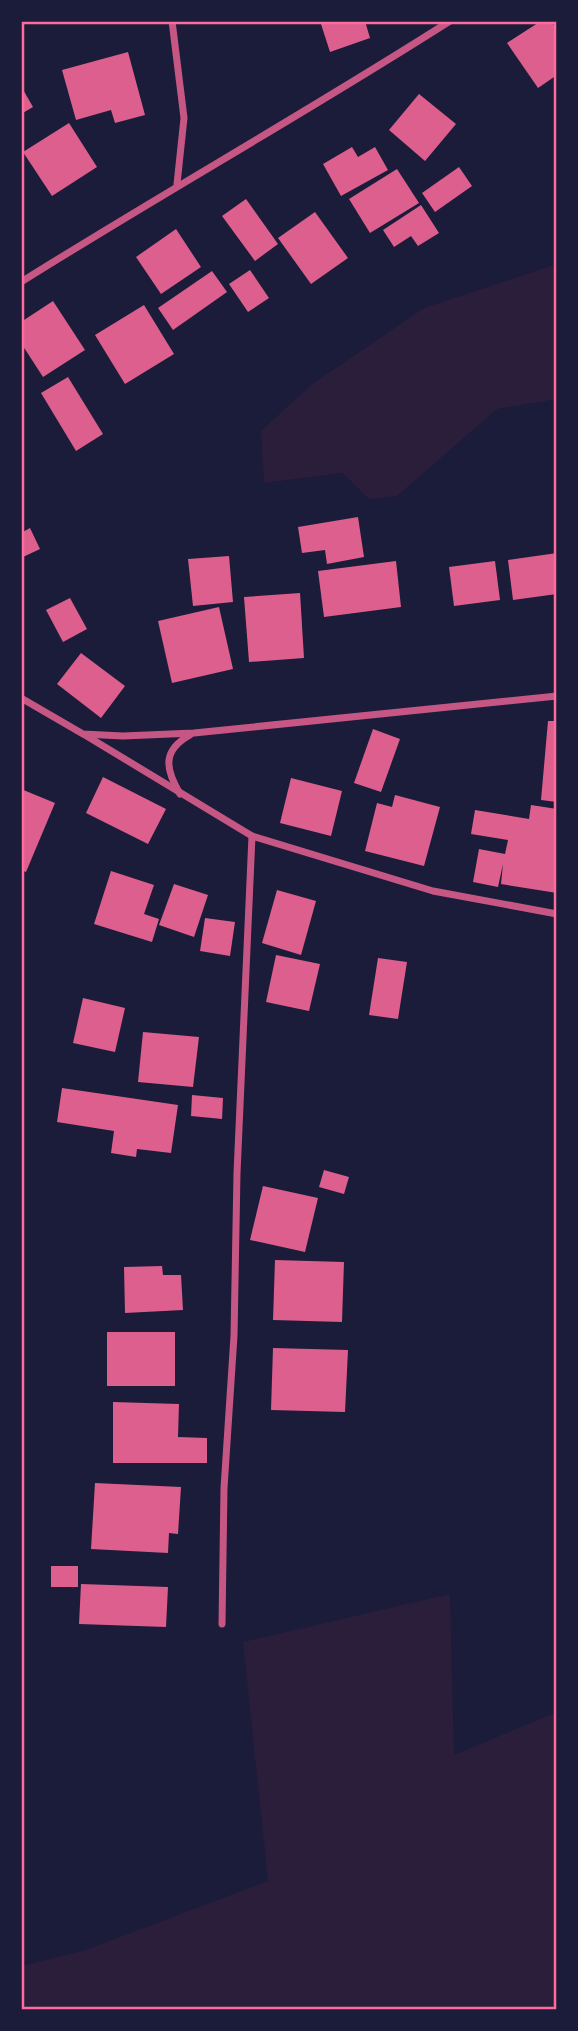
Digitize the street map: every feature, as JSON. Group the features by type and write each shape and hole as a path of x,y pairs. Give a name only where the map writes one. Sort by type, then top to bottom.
{"street":[{"path":"172,21 184,118 177,184"},
{"path":"21,282 177,184 348,86 450,21"},
{"path":"83,734 194,733 557,696"},
{"path":"21,698 182,797 252,836 433,891 557,914"},
{"path":"182,797 168,774 170,754 178,742 194,733"},
{"path":"222,1624 224,1488 234,1336 237,1173 252,836"}],"shaded area":[{"path":"557,264 557,399 497,409 397,496 369,499 343,473 264,483 261,431 311,385 424,308"},
{"path":"450,1594 454,1755 557,1712 557,2010 21,2010 21,1966 83,1951 268,1881 243,1642"}],"building":[{"path":"320,21 365,21 370,38 330,52"},
{"path":"541,21 551,21 557,30 557,75 538,88 507,43"},
{"path":"128,52 145,115 115,123 111,110 76,120 62,70"},
{"path":"21,86 33,107 21,114"},
{"path":"419,94 456,124 425,161 389,130"},
{"path":"69,123 97,167 52,196 23,152"},
{"path":"352,147 358,157 375,147 388,170 341,196 323,164"},
{"path":"459,167 472,186 435,212 422,193"},
{"path":"397,169 419,203 370,233 349,199"},
{"path":"246,199 278,244 255,261 222,216"},
{"path":"421,205 439,233 418,246 411,236 394,247 383,230"},
{"path":"315,212 348,258 311,284 278,238"},
{"path":"176,229 201,267 161,294 136,257"},
{"path":"250,270 269,298 248,312 229,284"},
{"path":"212,271 227,292 173,330 158,308"},
{"path":"53,301 85,350 43,377 21,343 21,322"},
{"path":"144,305 174,354 125,384 95,335"},
{"path":"68,377 103,434 76,451 41,393"},
{"path":"358,517 364,557 327,564 325,550 302,553 298,527"},
{"path":"30,528 40,549 23,557 21,533"},
{"path":"557,553 557,594 513,600 508,560"},
{"path":"229,556 233,602 193,606 188,559"},
{"path":"396,561 401,607 324,617 318,571"},
{"path":"495,561 500,600 454,606 449,567"},
{"path":"300,593 304,658 249,662 244,597"},
{"path":"70,598 87,629 63,642 46,610"},
{"path":"219,607 233,669 172,683 158,621"},
{"path":"81,653 125,686 101,718 57,684"},
{"path":"548,721 557,721 557,802 541,800"},
{"path":"373,729 400,739 381,792 354,783"},
{"path":"103,777 166,809 148,844 86,813"},
{"path":"291,778 342,791 331,836 280,823"},
{"path":"21,789 55,803 26,872 21,870"},
{"path":"395,795 440,807 424,866 365,851 377,803 392,807"},
{"path":"531,805 557,809 557,893 501,884 503,864 498,887 473,882 479,849 505,854 508,840 471,834 475,810 529,819"},
{"path":"111,871 154,885 144,914 159,919 152,942 94,924"},
{"path":"174,884 208,895 194,937 159,925"},
{"path":"277,890 316,901 301,955 262,943"},
{"path":"205,918 235,922 230,956 200,951"},
{"path":"276,955 320,964 309,1011 266,1002"},
{"path":"378,958 407,962 398,1019 369,1015"},
{"path":"83,998 125,1008 115,1052 73,1043"},
{"path":"143,1032 199,1037 193,1087 138,1082"},
{"path":"62,1088 178,1105 171,1153 137,1149 136,1157 111,1153 114,1131 57,1122"},
{"path":"192,1095 223,1098 222,1119 191,1116"},
{"path":"324,1170 349,1177 344,1194 319,1187"},
{"path":"263,1186 318,1198 305,1252 250,1240"},
{"path":"275,1260 344,1262 342,1322 273,1320"},
{"path":"162,1266 163,1275 181,1275 183,1310 125,1313 124,1267"},
{"path":"107,1332 175,1332 175,1386 107,1386"},
{"path":"273,1348 348,1350 345,1412 271,1410"},
{"path":"113,1402 179,1404 178,1437 207,1438 207,1463 113,1463"},
{"path":"95,1483 181,1487 178,1534 169,1533 168,1553 91,1549"},
{"path":"51,1566 78,1566 78,1587 51,1587"},
{"path":"81,1584 168,1587 166,1627 79,1624"}]}
